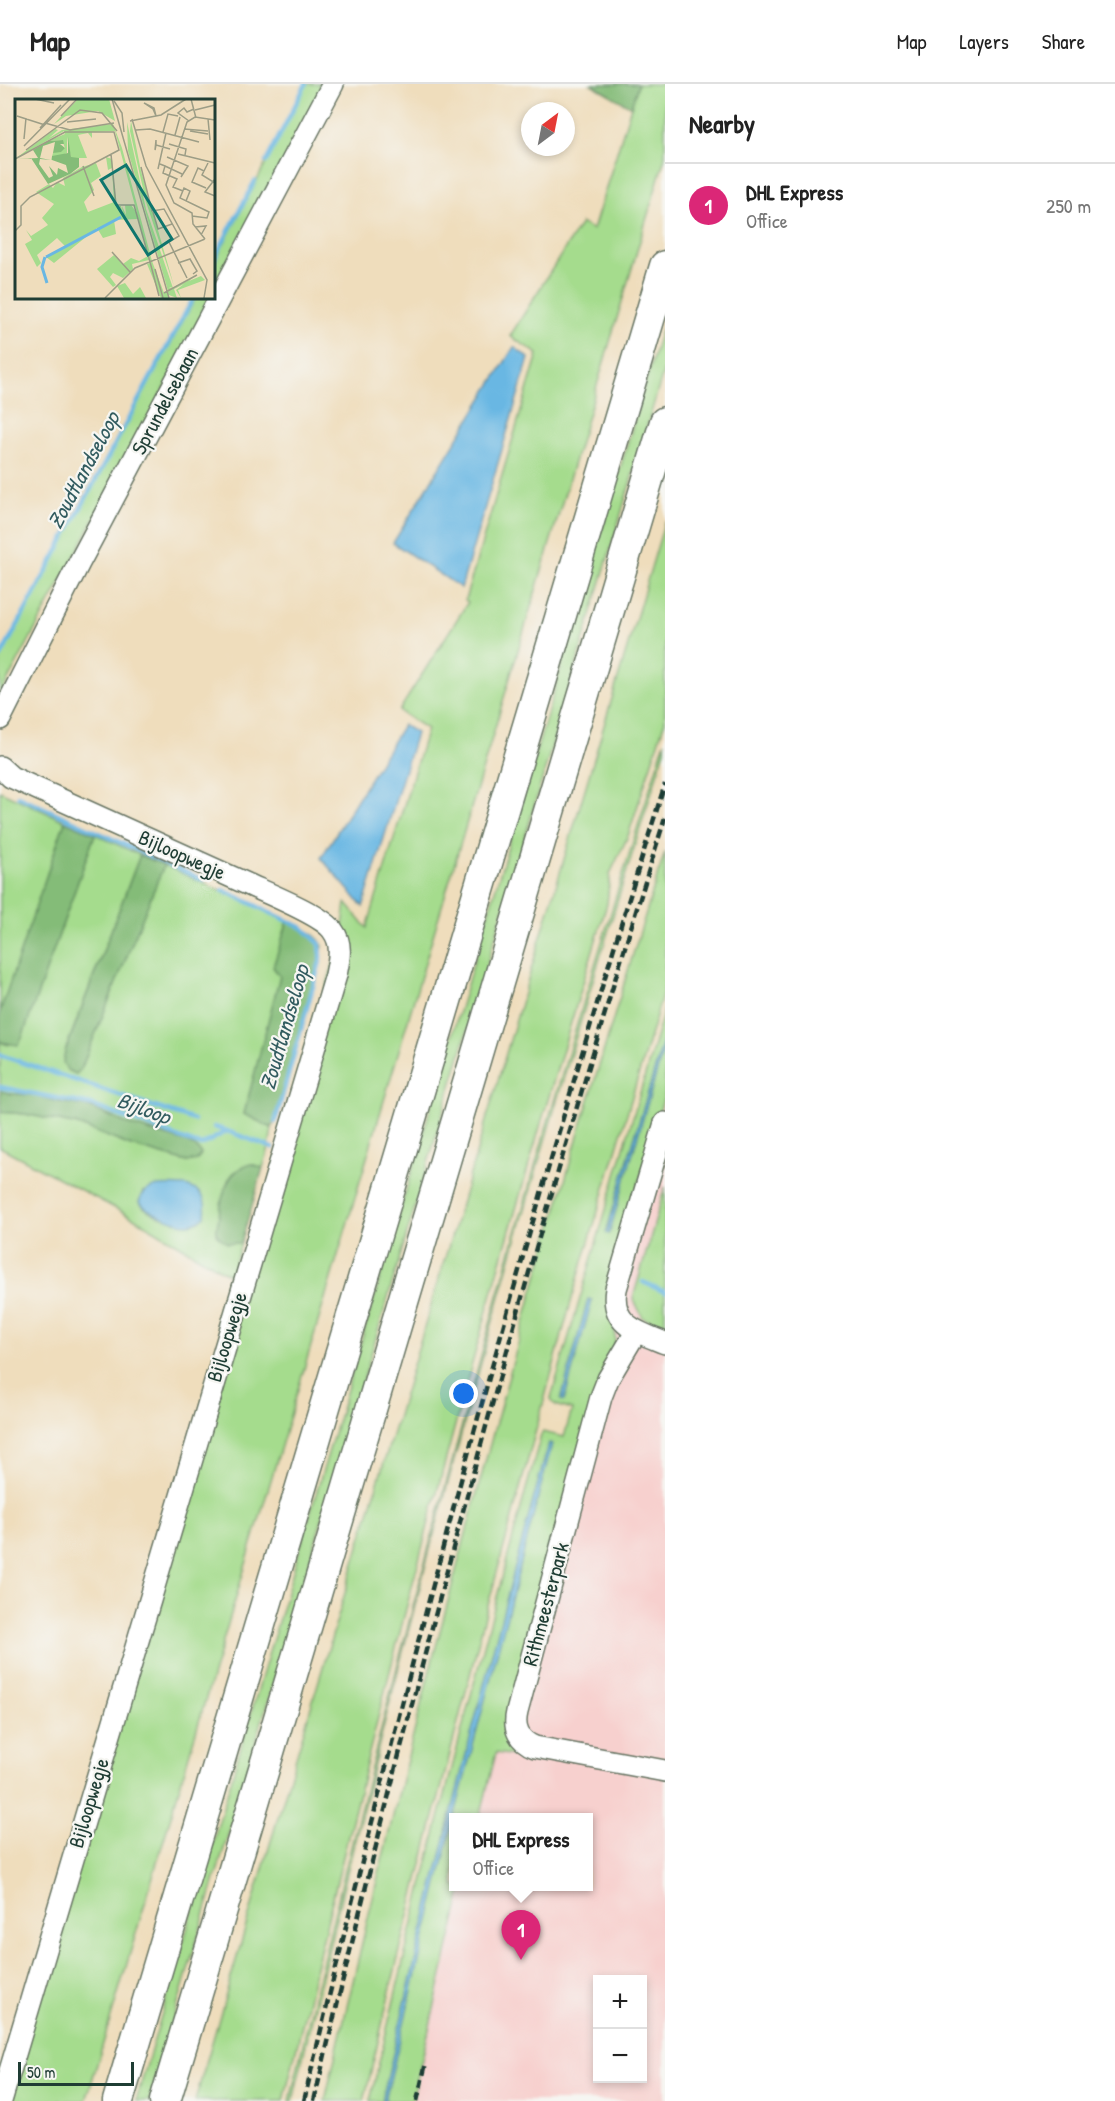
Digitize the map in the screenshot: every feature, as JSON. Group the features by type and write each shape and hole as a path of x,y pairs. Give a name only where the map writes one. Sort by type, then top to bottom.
{"highway":[{"path":"118,2101 665,266"},
{"path":"168,2092 665,422"}],"street":[{"name":"Sprundelsebaan","path":"0,719 79,563 333,84"},
{"name":"Bijloopwegje","path":"0,767 11,777 320,919 334,931 340,951 336,975 1,2101"},
{"path":"665,1124 615,1289 615,1301 619,1314 626,1324 636,1332 665,1343"},
{"name":"Rithmeesterpark","path":"636,1332 608,1379 601,1397 515,1724 524,1742 535,1747 665,1771"}],"shaded area":[{"path":"665,1013 665,2101 372,2101 400,1979 449,1819 449,1891 593,1891 593,1813 451,1813 565,1440"}],"green space":[{"path":"307,84 328,84 214,296 214,263"},
{"path":"591,84 638,84 631,107"},
{"path":"638,84 665,84 665,157 86,2101 6,2101 342,933 346,903 367,928 427,729 399,711 468,602 465,600 538,354 510,336 581,223 593,230"},
{"path":"195,298 213,298 0,695 0,658"},
{"path":"665,317 665,366 149,2101 136,2101"},
{"path":"665,521 665,721 628,836 610,874 607,904 565,1041 466,1386 383,1696 284,2101 195,2101 265,1861"},
{"path":"665,741 665,750 562,1085 465,1421 375,1760 293,2101 290,2101 373,1761 482,1353 570,1046"},
{"path":"0,791 65,821 0,1012"},
{"path":"65,821 95,834 22,1038 18,1045 0,1042 0,1012"},
{"path":"95,834 140,855 65,1051 66,1065 76,1074 81,1069 164,865 288,921 273,967 280,976 244,1114 272,1128 269,1148 263,1168 251,1164 235,1171 228,1180 217,1227 217,1235 241,1243 231,1276 143,1223 0,1147 0,1112 25,1114 78,1125 131,1146 187,1162 167,1136 132,1126 86,1106 35,1095 0,1091 0,1042 8,1045 22,1038","holes":["144,1191 199,1221 184,1222 167,1219 151,1212 139,1202"]},
{"path":"665,852 665,986 571,1302 485,1616 364,2101 325,2101 400,1786 482,1473 571,1161"},
{"path":"140,855 164,865 81,1069 76,1074 67,1070 63,1062 65,1052"},
{"path":"288,921 312,934 323,946 311,996 272,1128 244,1114 280,976 273,967"},
{"path":"665,1007 665,1093 609,1285 615,1347 506,1726 508,1736 515,1746 514,1756 496,1753 481,1813 449,1813 449,1891 462,1891 412,2101 370,2101 452,1767 541,1435 543,1432 564,1437 572,1410 556,1405 551,1398"},
{"path":"0,1091 35,1095 86,1106 132,1126 186,1142 197,1148 201,1154 197,1160 187,1162 131,1146 78,1125 25,1114 1,1112"},
{"path":"251,1164 263,1168 241,1243 227,1243 217,1235 225,1189 234,1173"},
{"path":"665,1187 665,1327 643,1318 633,1298"}],"water":[{"path":"514,347 529,358 461,588 393,543"},
{"path":"403,725 416,733 363,907 321,858"},
{"path":"665,1035 665,1044 609,1234 606,1233"},
{"path":"186,1186 200,1193 204,1200 205,1216 194,1223 187,1224 169,1219 154,1213 139,1202 142,1195 152,1188"},
{"path":"588,1299 592,1300 564,1401 561,1400"},
{"path":"549,1443 552,1444 455,1813 452,1813 462,1771"},
{"path":"449,1823 449,1839 385,2101 382,2101"}],"waterway":[{"name":"Zoudtlandseloop","path":"266,162 306,84"},
{"name":"Zoudtlandseloop","path":"214,259 255,181"},
{"name":"Zoudtlandseloop","path":"0,658 193,298"},
{"name":"Zoudtlandseloop","path":"18,796 203,880"},
{"name":"Zoudtlandseloop","path":"223,890 303,928 320,944 321,958 275,1122"},
{"path":"0,1055 194,1120"},
{"name":"Bijloop","path":"0,1087 91,1105 196,1144 202,1145 227,1131 273,1148"},
{"path":"214,1127 227,1131"},
{"name":"Bijloop","path":"643,1282 665,1292"}],"railway":[{"path":"304,2101 385,1769 472,1439 565,1111 665,784"},
{"path":"314,2101 393,1778 478,1456 568,1136 665,818"},
{"path":"417,2101 426,2063"}],"place":[{"name":"DHL Express","path":"521,1960"}]}
